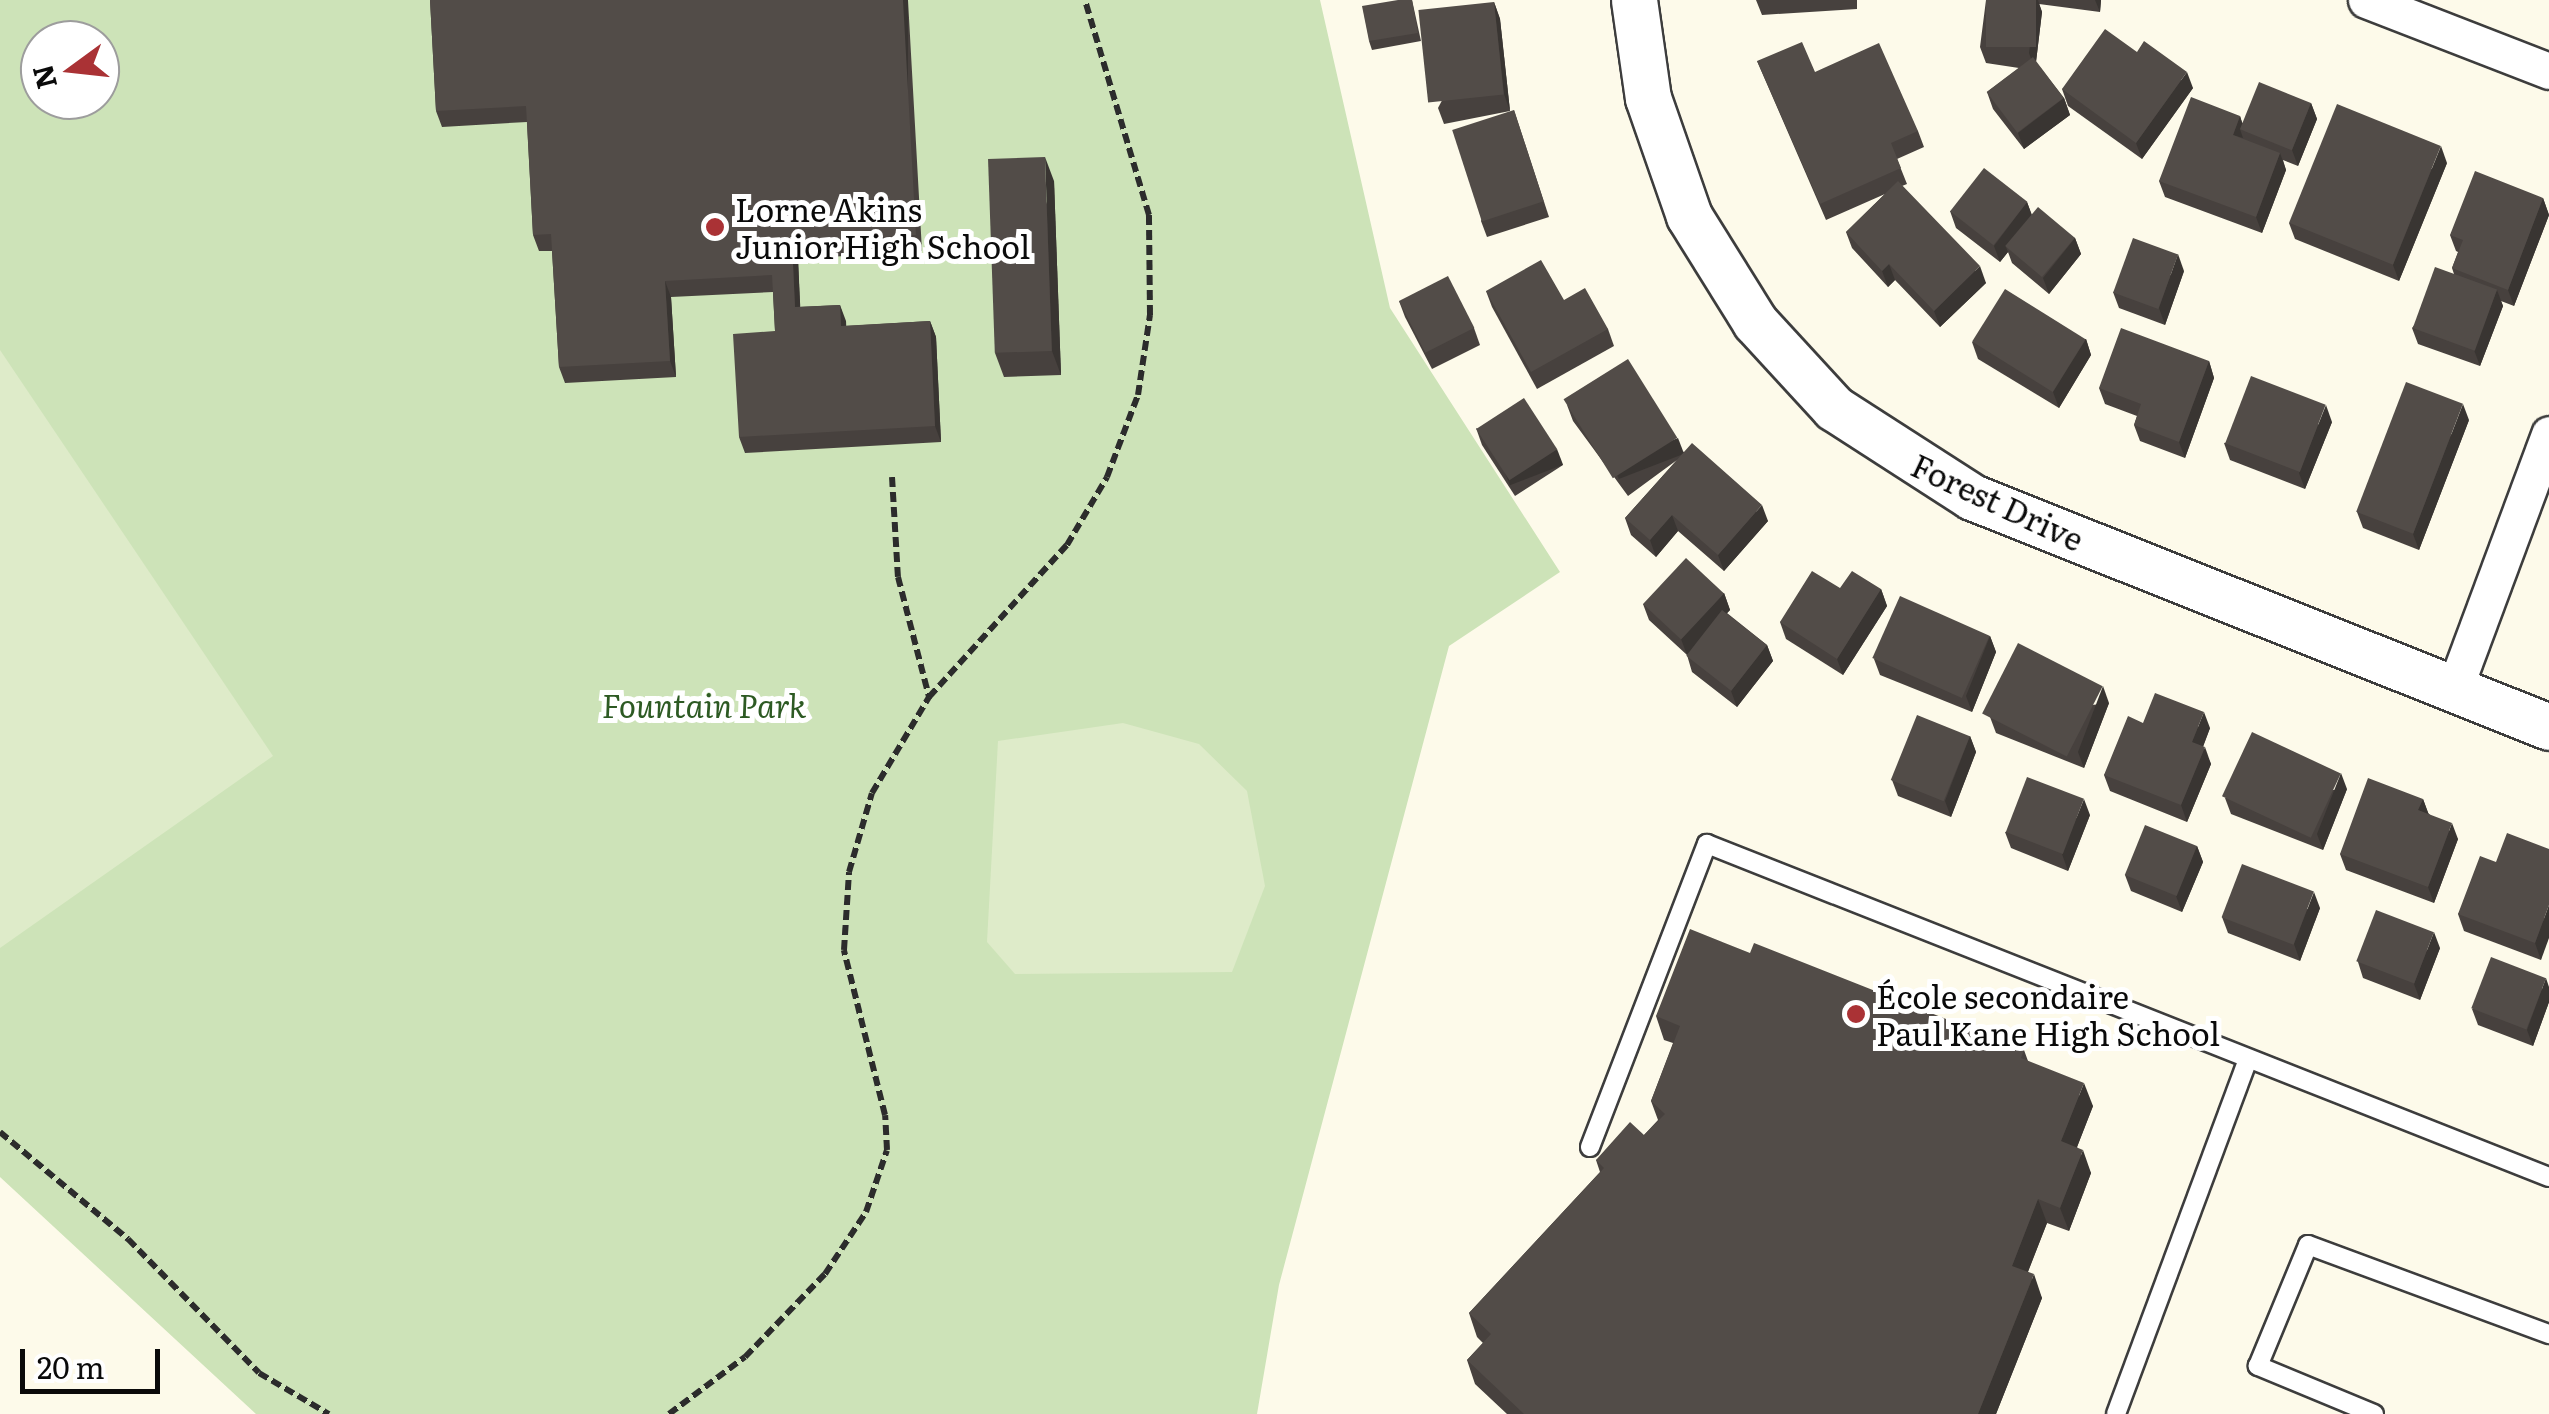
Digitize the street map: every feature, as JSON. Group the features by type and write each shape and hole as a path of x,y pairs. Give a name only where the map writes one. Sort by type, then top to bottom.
{"street":[{"name":"Forest Drive","path":"1634,0 1648,98 1689,216 1754,322 1834,408 1923,471 1972,497 2549,727"},
{"path":"2366,0 2549,71"},
{"path":"2454,690 2549,434"}],"lane":[{"path":"1590,1147 1707,844 2549,1177"},
{"path":"2116,1414 2248,1059"},
{"path":"2374,1414 2258,1366 2308,1245 2549,1334"}],"path":[{"path":"668,1414 744,1357 825,1274 878,1182 886,1115 844,950 845,908 872,793 929,697 1067,544 1108,477 1138,395 1150,316 1149,215 1085,0"},
{"path":"892,477 898,578 929,697"},
{"path":"0,1132 128,1238 259,1372 329,1414"}],"green space":[{"name":"Fountain Park","path":"0,0 1320,0 1390,308 1560,572 1449,646 1279,1285 1257,1414 256,1414 0,1177"},
{"path":"0,350 273,756 0,948"},
{"path":"1123,723 1199,744 1247,791 1265,886 1232,972 1015,974 987,942 998,741"}],"building":[{"path":"430,0 903,0 916,235 792,242 795,307 840,305 841,326 930,321 935,426 739,437 733,334 775,331 772,275 665,281 670,361 559,367 551,234 533,235 526,106 436,111"},
{"path":"1412,0 1418,33 1369,41 1362,6"},
{"path":"1986,0 2036,0 2036,47 1986,47"},
{"path":"1494,2 1504,94 1428,102 1418,10"},
{"path":"2105,29 2137,52 2144,41 2187,72 2136,143 2062,89"},
{"path":"1802,42 1815,72 1879,43 1918,131 1891,143 1901,168 1820,204 1757,61"},
{"path":"2033,57 2064,98 2017,133 1987,92"},
{"path":"2259,82 2311,103 2292,150 2240,129"},
{"path":"2191,97 2240,116 2233,135 2280,153 2256,217 2159,181"},
{"path":"2337,104 2441,146 2393,265 2289,223"},
{"path":"1514,110 1544,201 1482,221 1452,130"},
{"path":"1045,157 1052,351 995,353 988,159"},
{"path":"1984,168 2027,202 1993,245 1950,211"},
{"path":"2475,171 2543,198 2508,290 2452,268 2463,240 2450,235"},
{"path":"1898,181 1980,266 1934,311 1889,264 1882,271 1846,232"},
{"path":"2038,207 2075,238 2042,277 2005,246"},
{"path":"2133,238 2178,254 2158,309 2113,293"},
{"path":"1541,260 1564,300 1585,288 1608,329 1531,372 1486,291"},
{"path":"2435,267 2497,290 2475,351 2413,328"},
{"path":"1448,276 1474,328 1425,353 1399,301"},
{"path":"2005,289 2086,339 2053,392 1972,342"},
{"path":"2121,328 2209,361 2179,442 2134,425 2141,404 2099,388"},
{"path":"1628,359 1677,438 1613,478 1564,399"},
{"path":"2251,376 2326,405 2300,472 2225,443"},
{"path":"2406,382 2463,404 2413,534 2356,512"},
{"path":"1524,398 1557,449 1509,480 1476,429"},
{"path":"1692,443 1762,505 1718,555 1672,515 1650,540 1625,518"},
{"path":"1686,558 1724,593 1681,640 1643,604"},
{"path":"1812,571 1840,588 1852,571 1881,589 1837,659 1780,622"},
{"path":"1900,596 1990,636 1962,698 1872,658"},
{"path":"1722,610 1767,645 1731,691 1686,656"},
{"path":"2018,643 2103,686 2067,757 1982,713"},
{"path":"2155,693 2204,712 2192,742 2205,747 2181,805 2104,775 2128,716 2143,723"},
{"path":"1917,715 1970,736 1944,801 1891,780"},
{"path":"2252,732 2341,773 2311,838 2222,796"},
{"path":"2027,777 2084,799 2063,854 2006,832"},
{"path":"2368,778 2423,799 2418,810 2452,823 2428,887 2340,854"},
{"path":"2145,825 2197,846 2177,896 2125,875"},
{"path":"2507,833 2549,849 2549,905 2535,943 2458,914 2480,856 2496,862"},
{"path":"2242,864 2314,892 2293,945 2222,917"},
{"path":"2376,910 2434,932 2414,984 2356,961"},
{"path":"1690,929 1750,953 1754,943 2024,1050 2021,1058 2084,1083 2061,1141 2083,1150 2060,1208 2038,1199 2012,1266 2034,1274 1978,1414 1524,1414 1467,1360 1491,1334 1469,1313 1604,1168 1596,1160 1630,1122 1644,1135 1665,1114 1651,1101 1680,1026 1656,1016"},
{"path":"2491,957 2546,978 2526,1029 2471,1008"}],"place":[{"name":"Lorne Akins Junior High School","path":"715,227"},
{"name":"École secondaire Paul Kane High School","path":"1856,1014"}]}
